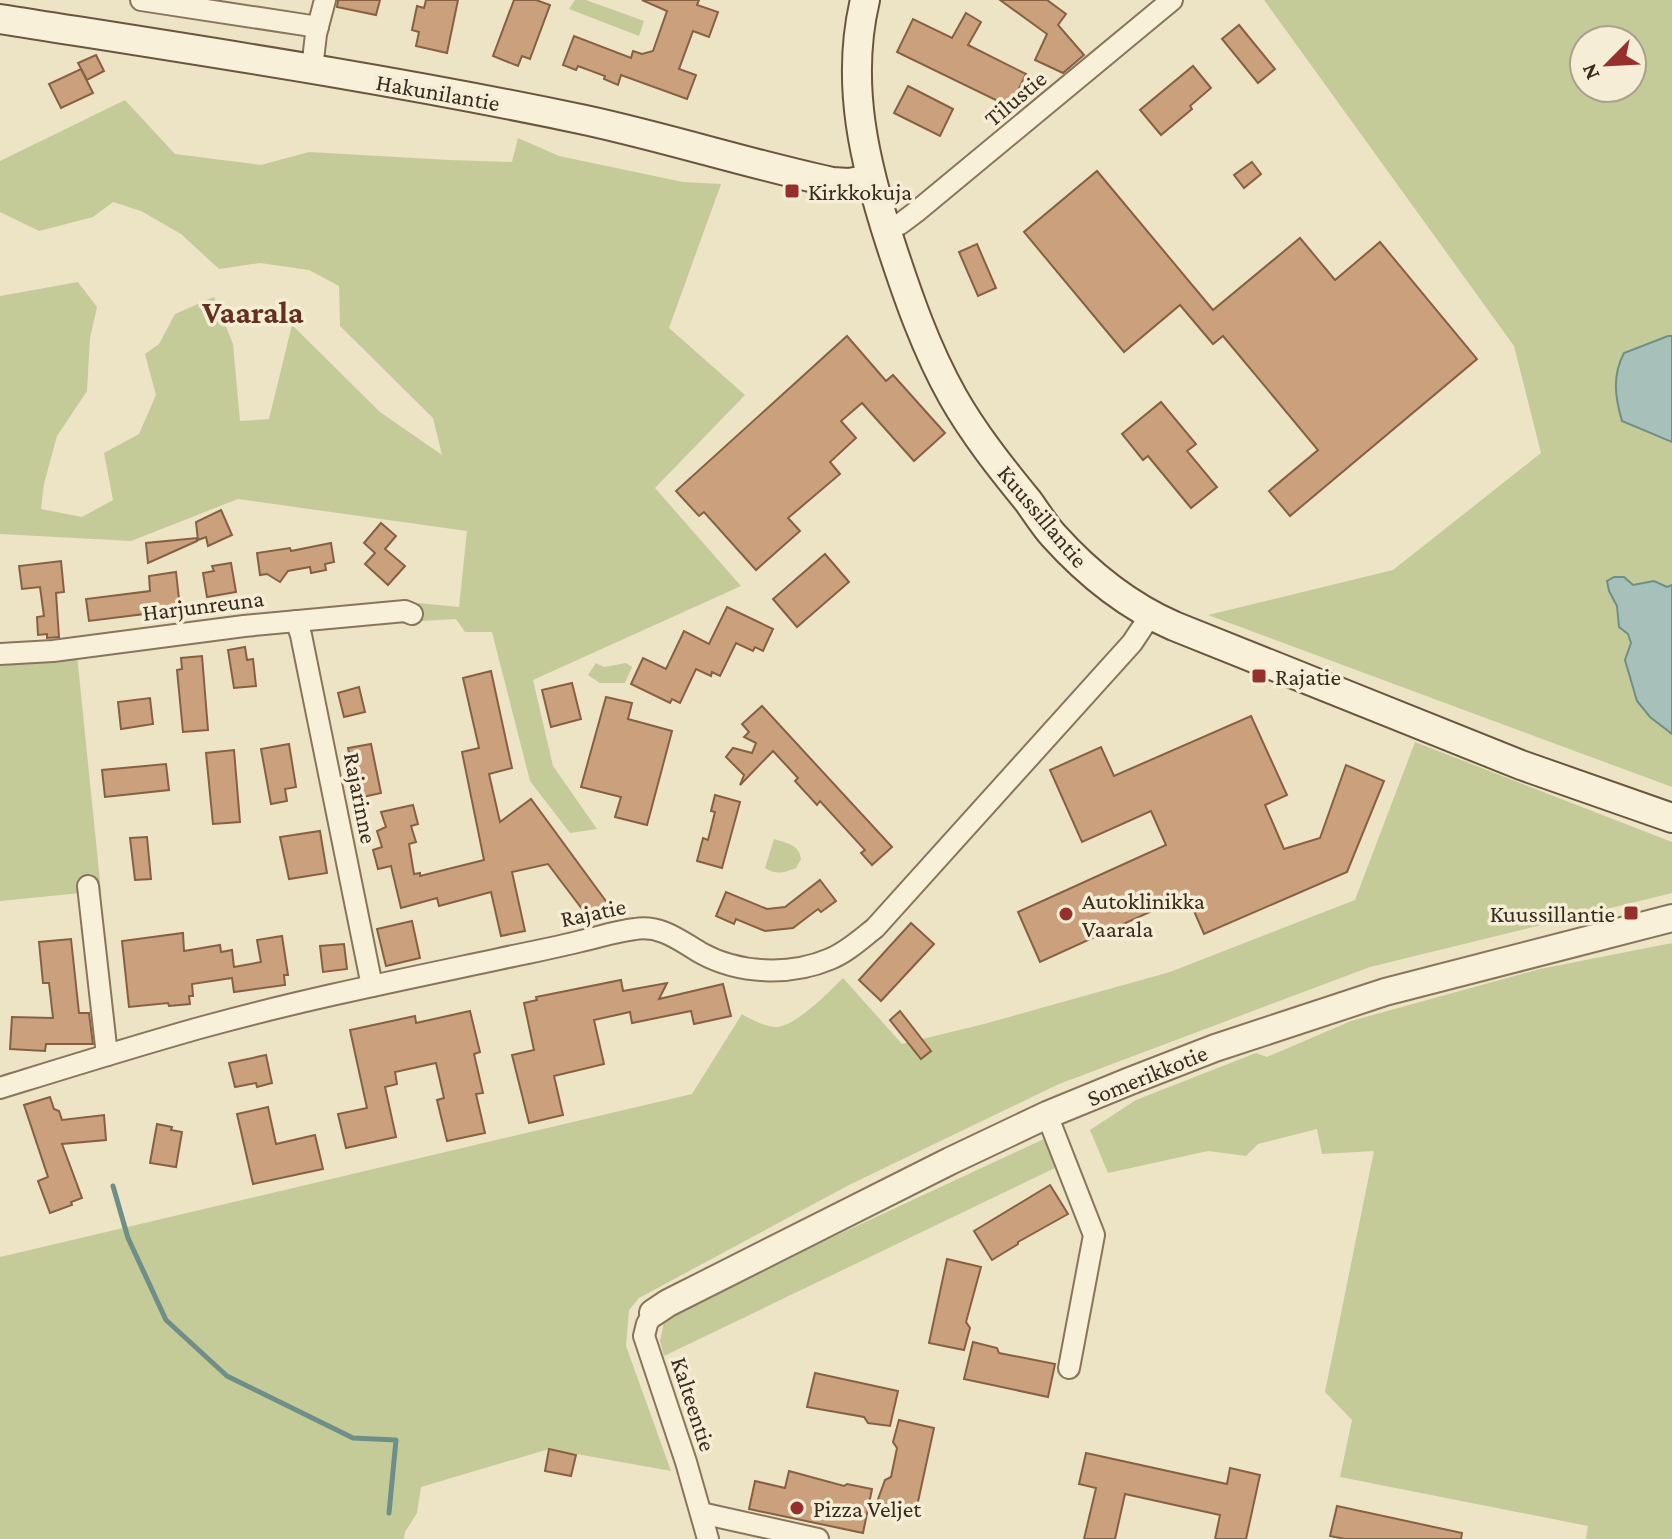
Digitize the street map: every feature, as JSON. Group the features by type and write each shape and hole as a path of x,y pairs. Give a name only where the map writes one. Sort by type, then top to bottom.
{"main road":[{"name":"Kuussillantie","path":"865,0 858,41 857,73 863,142 871,179 911,305 953,397 983,443 1051,533 1072,555 1111,591 1150,616 1521,765 1672,818"},
{"name":"Hakunilantie","path":"0,19 462,95 587,121 832,182 871,179"}],"street":[{"path":"141,0 318,27"},
{"path":"312,69 325,0"},
{"name":"Tilustie","path":"886,229 900,224 916,212 1172,0"},
{"name":"Harjunreuna","path":"0,654 53,651 296,621 405,611 412,614"},
{"name":"Rajatie","path":"0,1088 204,1027 372,986 634,929 650,927 665,932 702,953 744,968 773,970 803,967 831,958 875,928 1132,643 1150,616"},
{"name":"Rajarinne","path":"296,621 321,726 372,986"},
{"path":"88,886 107,1055"},
{"name":"Somerikkotie","path":"653,1313 823,1224 1047,1115 1215,1048 1385,992 1672,918"},
{"path":"1047,1115 1094,1235 1069,1368"},
{"name":"Kalteentie","path":"653,1313 644,1336 708,1539"},
{"path":"701,1513 818,1539"}],"green space":[{"path":"575,0 586,0 644,21 639,36 569,9"},
{"path":"1264,0 1672,0 1672,336 1624,353 1654,434 1672,442 1672,585 1667,587 1654,581 1609,591 1617,606 1619,627 1628,634 1631,643 1625,660 1666,731 1672,734 1672,787 1208,615 1393,570 1541,453 1514,346"},
{"path":"125,100 175,154 261,165 309,152 512,162 518,138 559,156 683,182 721,184 669,328 745,395 655,488 741,586 533,680 553,766 597,829 570,833 530,781 492,632 465,632 456,619 421,621 418,603 459,607 467,531 238,499 131,541 0,534 0,296 78,282 97,307 90,338 87,391 57,436 44,484 41,509 82,517 113,500 104,453 139,434 156,395 145,354 159,344 175,314 214,297 233,344 240,421 269,419 292,325 380,412 442,455 433,418 340,326 339,286 309,270 260,263 219,269 181,234 141,211 113,202 93,217 39,231 0,212 0,161"},
{"path":"77,655 101,891 0,901 0,663"},
{"path":"596,663 604,667 626,663 632,667 625,683 600,683 588,675"},
{"path":"1415,742 1672,842 1672,893 1370,967 1059,1084 851,1184 639,1298 629,1310 626,1346 671,1471 549,1449 421,1487 417,1513 404,1539 0,1539 0,1257 692,1094 742,1014 769,1026 785,1025 812,1007 843,978 902,1044 1170,972 1355,900"},
{"path":"774,839 798,850 801,859 796,868 773,872 765,868"},
{"path":"1672,943 1672,1539 1586,1539 1588,1526 1340,1477 1352,1420 1325,1392 1374,1151 1322,1154 1317,1129 1258,1144 1246,1156 1208,1151 1108,1173 1090,1130 1136,1100 1256,1053 1267,1057 1351,1021 1540,969"},
{"path":"1046,1138 1059,1166 664,1356 660,1341 664,1322 687,1305"}],"water":[{"path":"1672,336 1672,442 1622,421 1616,387 1624,353"},
{"path":"1624,577 1633,585 1654,581 1667,587 1672,585 1672,734 1650,717 1637,701 1625,660 1631,643 1628,634 1619,627 1617,606 1607,581"}],"building":[{"path":"338,0 380,0 376,15 337,7"},
{"path":"426,0 458,0 447,53 416,46 419,32 412,30 417,6 424,8"},
{"path":"514,0 536,0 550,5 530,59 522,56 518,66 493,56"},
{"path":"642,0 699,0 697,5 718,12 709,37 693,31 679,69 696,75 687,99 621,75 618,85 604,79 605,76 578,66 576,70 563,65 574,36 631,58 633,51 642,54 653,51 667,11"},
{"path":"1000,0 1047,0 1066,14 1058,25 1084,55 1063,73 1035,60 1047,34"},
{"path":"966,13 981,22 968,45 1026,74 1010,107 897,52 913,19 952,38"},
{"path":"1239,25 1275,69 1258,83 1222,39"},
{"path":"96,55 104,71 87,80 78,63"},
{"path":"1193,66 1211,88 1161,135 1140,110"},
{"path":"81,69 93,93 61,108 49,84"},
{"path":"908,86 953,109 940,136 894,113"},
{"path":"1252,162 1261,174 1244,188 1234,175"},
{"path":"1097,171 1213,310 1300,238 1335,280 1380,242 1477,359 1290,516 1269,491 1318,450 1223,336 1213,344 1180,305 1124,352 1024,232"},
{"path":"977,244 996,288 978,296 959,252"},
{"path":"847,336 886,381 893,375 945,433 914,461 862,403 841,421 856,438 830,462 840,474 788,518 800,531 756,570 704,512 699,516 676,491"},
{"path":"1161,402 1196,444 1187,451 1217,487 1191,508 1148,456 1143,460 1122,434"},
{"path":"221,510 232,535 208,546 206,537 198,540 196,522"},
{"path":"381,523 396,536 385,549 405,566 388,585 365,564 375,553 364,543"},
{"path":"197,538 197,541 148,563 146,543"},
{"path":"331,543 334,562 325,564 326,570 311,573 310,567 288,571 280,582 267,574 260,575 257,553 290,548 291,551"},
{"path":"825,554 849,582 797,627 773,599"},
{"path":"61,561 64,592 56,593 59,637 47,638 47,634 38,635 37,617 44,616 40,587 22,589 19,566"},
{"path":"231,563 236,592 207,597 203,573 214,571 212,566"},
{"path":"176,572 180,608 171,609 172,618 153,620 153,613 89,621 86,599 150,591 149,576"},
{"path":"727,607 773,629 763,651 755,647 753,651 736,643 720,676 712,672 711,676 696,669 680,703 672,699 670,703 631,684 643,658 666,669 684,631 709,644"},
{"path":"245,647 247,660 253,659 256,686 234,688 228,650"},
{"path":"202,656 208,730 183,732 177,670 182,669 181,658"},
{"path":"491,671 512,768 489,774 500,822 531,799 608,904 589,918 548,864 512,872 525,931 501,936 491,892 439,906 437,898 401,908 391,866 378,869 373,850 382,847 377,831 386,827 381,812 413,805 418,824 411,826 416,842 409,844 414,874 420,873 420,876 484,860 462,752 479,748 463,678"},
{"path":"572,683 581,719 551,727 542,690"},
{"path":"359,687 365,712 344,717 338,693"},
{"path":"606,697 632,703 628,719 672,731 647,825 615,817 621,797 581,787"},
{"path":"150,698 153,724 121,729 118,702"},
{"path":"762,706 892,847 872,865 861,853 865,850 820,801 817,805 773,751 740,785 744,775 726,757 733,748 752,753 756,743 744,737 749,732 742,724"},
{"path":"1251,716 1287,795 1265,805 1284,849 1320,838 1346,765 1384,781 1347,872 1204,934 1187,895 1040,962 1018,912 1166,845 1151,811 1082,842 1050,770 1101,747 1114,776"},
{"path":"289,744 296,787 285,789 287,801 271,804 261,749"},
{"path":"371,744 381,793 358,798 348,748"},
{"path":"234,750 240,822 213,824 206,753"},
{"path":"166,764 169,790 105,797 102,770"},
{"path":"715,795 740,802 722,868 697,861 703,838 708,840 715,812 711,811"},
{"path":"320,831 327,873 289,879 280,837"},
{"path":"147,837 151,879 135,880 130,838"},
{"path":"820,880 836,901 821,912 818,909 793,928 765,931 736,919 734,924 716,916 726,892 767,909 785,907"},
{"path":"412,921 420,958 386,966 377,929"},
{"path":"911,923 934,944 881,1001 859,980"},
{"path":"183,933 184,951 220,945 221,952 232,950 234,967 261,962 257,940 282,936 288,975 284,975 285,985 234,992 232,978 192,984 190,1004 129,1007 122,941"},
{"path":"71,939 79,1013 89,1013 93,1044 46,1044 45,1051 10,1049 12,1017 53,1018 49,983 43,983 39,942"},
{"path":"344,944 347,969 323,972 320,946"},
{"path":"621,980 623,991 667,983 659,999 723,984 731,1016 694,1024 691,1011 632,1023 630,1012 594,1020 604,1064 554,1076 563,1115 529,1123 512,1055 534,1050 524,1003 537,1000 536,997"},
{"path":"470,1011 480,1052 474,1054 483,1093 476,1094 485,1133 447,1141 437,1100 444,1098 436,1063 395,1072 397,1084 385,1087 396,1137 346,1148 338,1114 367,1108 350,1030 415,1016 416,1023"},
{"path":"900,1011 931,1051 921,1059 890,1020"},
{"path":"266,1055 272,1083 235,1087 229,1063"},
{"path":"50,1097 62,1120 104,1115 106,1140 62,1144 82,1198 50,1213 38,1181 48,1177 24,1105"},
{"path":"268,1107 276,1144 315,1135 323,1169 253,1184 237,1114"},
{"path":"157,1124 182,1132 176,1167 150,1163"},
{"path":"1050,1185 1068,1214 992,1260 974,1231"},
{"path":"947,1259 981,1267 966,1322 970,1328 964,1350 929,1343"},
{"path":"973,1342 997,1348 999,1353 1055,1364 1048,1397 964,1379"},
{"path":"815,1373 898,1391 890,1426 868,1423 864,1417 807,1407"},
{"path":"899,1420 934,1428 916,1511 877,1502 885,1480 891,1477 897,1448 893,1442"},
{"path":"549,1449 576,1455 571,1476 545,1471"},
{"path":"1086,1453 1227,1484 1230,1468 1260,1475 1246,1539 1215,1539 1220,1515 1125,1494 1115,1539 1084,1539 1096,1488 1079,1484"},
{"path":"789,1471 844,1486 872,1489 863,1533 749,1509 755,1481 785,1488"},
{"path":"1337,1506 1462,1533 1461,1539 1345,1539 1330,1536"}],"waterway":[{"path":"113,1186 128,1238 166,1320 227,1376 353,1438 396,1440 389,1513"}],"place":[{"name":"Kirkkokuja","path":"792,191"},
{"name":"Rajatie","path":"1259,676"},
{"name":"Kuussillantie","path":"1631,913"},
{"name":"Autoklinikka Vaarala","path":"1066,914"},
{"name":"Pizza Veljet","path":"797,1508"}],"district":[{"name":"Vaarala","path":"253,312"}]}
